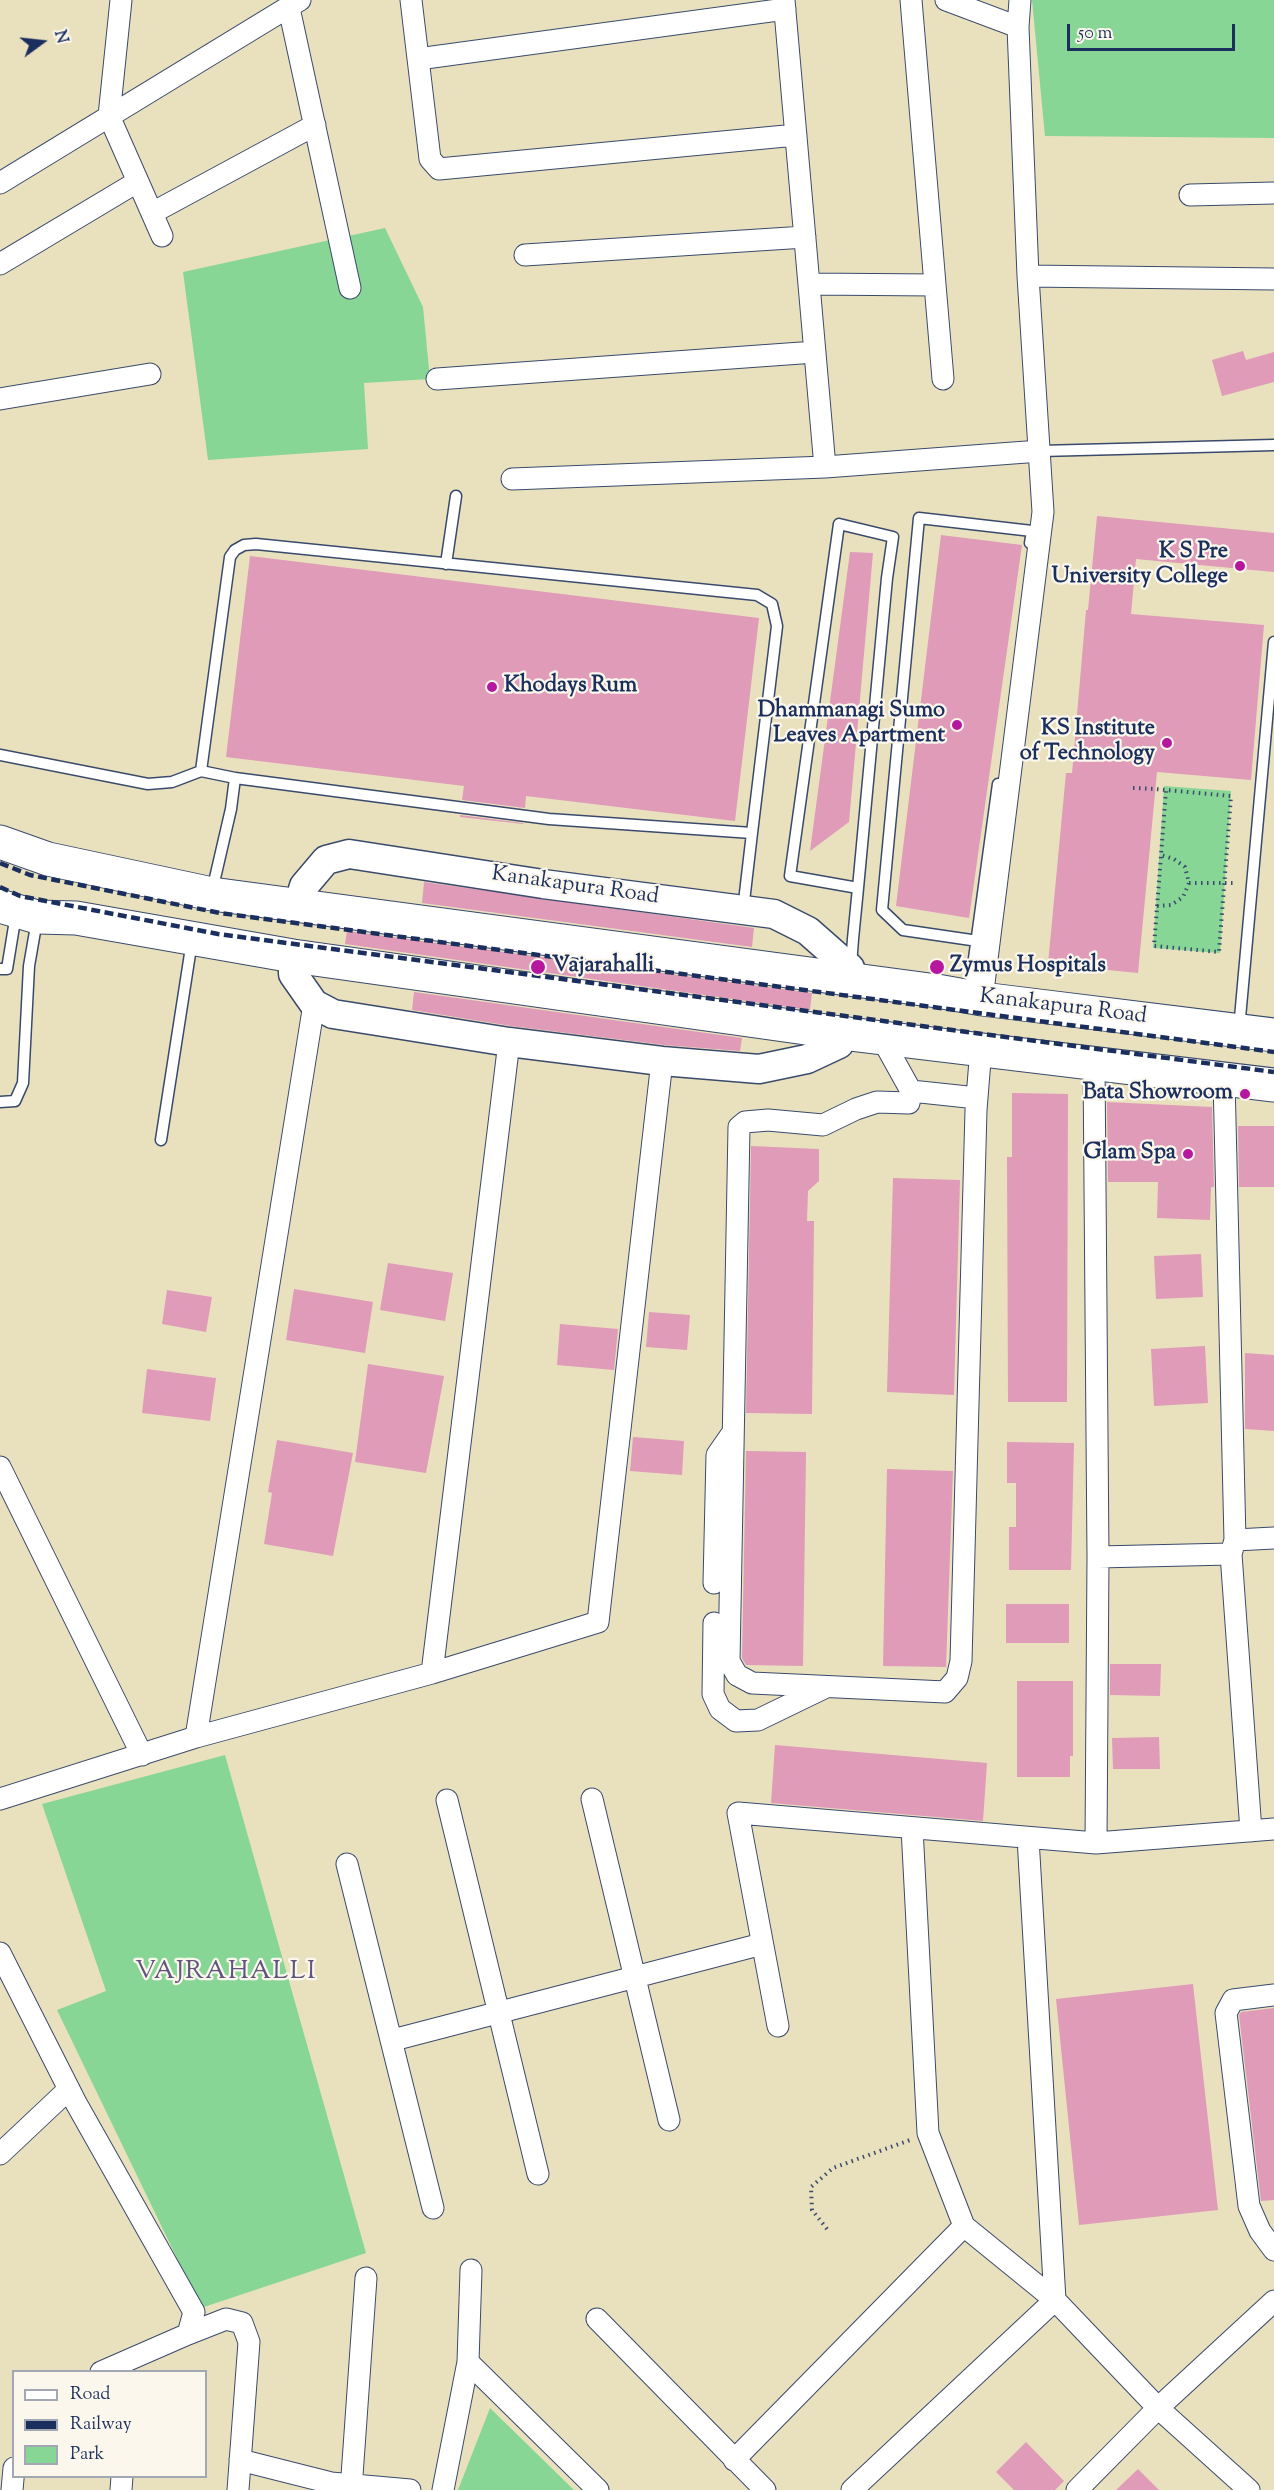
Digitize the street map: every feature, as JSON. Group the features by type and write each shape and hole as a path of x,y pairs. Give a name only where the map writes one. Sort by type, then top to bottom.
{"highway":[{"name":"Kanakapura Road","path":"0,842 48,859 212,894 851,974 975,998 1274,1035"},
{"path":"285,954 289,904"},
{"path":"18,911 76,918 192,940 285,954 842,1033 1274,1085"}],"street":[{"path":"121,0 109,116 162,236"},
{"path":"411,0 430,159 439,169 796,135"},
{"path":"911,0 943,379"},
{"path":"946,0 1018,27"},
{"path":"975,998 1043,512 1028,276 1018,27 1020,0"},
{"path":"1,178 295,4 315,125 350,288"},
{"path":"418,59 785,5 825,466"},
{"path":"152,213 315,125"},
{"path":"0,264 137,182"},
{"path":"1190,195 1274,193"},
{"path":"525,255 805,237"},
{"path":"1028,276 1274,279"},
{"path":"809,284 935,285"},
{"path":"437,379 815,352"},
{"path":"0,399 150,374"},
{"path":"512,479 825,466 1040,451"},
{"name":"Kanakapura Road","path":"289,904 326,860 349,854 774,914 808,932 851,974"},
{"path":"285,954 293,974 314,1004 333,1014 509,1042 662,1061 759,1069 807,1059 839,1044 842,1033"},
{"path":"196,1737 314,1004"},
{"path":"881,1037 911,1091 909,1103 877,1102 856,1108 823,1125 768,1120 745,1122 739,1127 729,1661 737,1675 752,1683 945,1692 957,1678 961,1661 977,1098 981,1048"},
{"path":"432,1673 509,1042"},
{"path":"0,1799 196,1737 432,1673 598,1622 662,1061"},
{"path":"1094,1063 1098,1557 1096,1844"},
{"path":"1224,1078 1233,1547 1251,1831"},
{"path":"911,1091 977,1098"},
{"path":"714,1583 717,1455 733,1432"},
{"path":"0,1467 142,1755"},
{"path":"1098,1557 1233,1547 1274,1538"},
{"path":"714,1623 713,1694 720,1709 735,1721 758,1720 827,1686"},
{"path":"592,1799 669,2120"},
{"path":"447,1800 538,2174"},
{"path":"778,2026 738,1813 1096,1844 1274,1829"},
{"path":"912,1828 928,2133 964,2226 1055,2300 1158,2408 1250,2490"},
{"path":"1028,1838 1055,2300"},
{"path":"347,1864 393,2040 433,2208"},
{"path":"393,2040 762,1944"},
{"path":"0,1953 69,2089 194,2312 188,2334"},
{"path":"1274,1995 1233,2000 1226,2013 1249,2206 1260,2231 1274,2250"},
{"path":"0,2154 69,2089"},
{"path":"734,2460 964,2226"},
{"path":"443,2490 468,2362 471,2270"},
{"path":"351,2488 366,2278"},
{"path":"852,2490 1055,2300"},
{"path":"1077,2490 1158,2408 1274,2301"},
{"path":"110,2370 131,2365 188,2334 226,2319 242,2323 249,2342 238,2490"},
{"path":"597,2319 765,2490"},
{"path":"468,2362 598,2490"},
{"path":"240,2460 351,2488 410,2490"}],"lane":[{"path":"1040,451 1274,445"},
{"path":"446,564 456,496"},
{"path":"975,998 978,942 1032,531 919,518 882,910 903,930 978,942"},
{"path":"851,974 886,578 893,537 839,524 790,876 858,888"},
{"path":"201,771 230,557 235,550 244,545 256,544 758,595 772,604 777,626 743,910"},
{"path":"1239,1030 1250,884 1274,642"},
{"path":"0,755 148,784 172,782 201,771 235,778 549,819 752,833"},
{"path":"212,894 231,809 235,778"},
{"path":"0,969 8,969 18,911"},
{"path":"0,1102 15,1101 23,1083 29,966 18,911"},
{"path":"161,1140 192,940"}],"path":[{"path":"1133,788 1166,790 1232,796 1219,952 1154,946 1166,790"},
{"path":"1157,906 1170,904 1183,897 1189,883 1185,867 1174,859 1161,855"},
{"path":"1189,883 1250,884"},
{"path":"826,2229 812,2210 811,2187 833,2168 928,2133"}],"green space":[{"path":"1032,0 1274,0 1274,138 1045,136"},
{"path":"385,228 423,307 430,379 364,383 368,449 208,460 183,272"},
{"path":"1164,786 1231,791 1220,953 1153,948"},
{"path":"225,1755 366,2253 201,2308 57,2010 106,1991 42,1804"},
{"path":"490,2408 574,2490 458,2490"}],"building":[{"path":"1243,351 1246,360 1274,352 1274,382 1222,396 1212,360"},
{"path":"1097,516 1274,533 1274,572 1136,559 1131,614 1264,625 1251,780 1157,772 1138,973 1048,964 1066,773 1072,773 1086,610 1088,610"},
{"name":"Dhammanagi Sumo Leaves Apartment","path":"941,535 1022,545 969,918 896,906"},
{"path":"850,552 873,553 849,822 810,851"},
{"name":"Khodays Rum","path":"250,556 759,618 735,821 526,796 525,808 462,800 464,786 226,757"},
{"path":"460,815 523,823 523,824 460,817"},
{"path":"424,882 754,928 752,947 422,903"},
{"path":"347,931 812,993 810,1010 345,944"},
{"path":"414,992 742,1038 740,1051 664,1045 511,1026 412,1010"},
{"path":"1012,1093 1068,1094 1067,1402 1008,1402 1007,1157 1012,1157"},
{"path":"1107,1102 1212,1107 1214,1187 1211,1187 1210,1220 1157,1218 1158,1182 1108,1182"},
{"path":"1238,1126 1274,1126 1274,1187 1239,1187"},
{"path":"751,1146 819,1149 819,1181 808,1191 807,1221 814,1221 812,1414 746,1413"},
{"path":"893,1178 960,1180 954,1395 887,1392"},
{"path":"1201,1254 1203,1297 1156,1299 1154,1256"},
{"path":"388,1263 453,1273 445,1321 380,1310"},
{"path":"294,1289 373,1302 365,1353 286,1340"},
{"path":"167,1290 212,1297 206,1332 162,1324"},
{"path":"649,1312 690,1315 687,1350 646,1347"},
{"path":"560,1324 618,1329 614,1370 557,1365"},
{"path":"1205,1346 1208,1403 1154,1406 1151,1349"},
{"path":"1245,1353 1274,1355 1274,1431 1245,1429"},
{"path":"368,1364 444,1376 426,1473 355,1462"},
{"path":"147,1369 216,1378 210,1421 142,1413"},
{"path":"633,1437 684,1441 682,1475 630,1471"},
{"path":"277,1440 353,1453 333,1556 264,1544 272,1493 268,1492"},
{"path":"1007,1442 1074,1443 1071,1570 1009,1570 1009,1527 1016,1527 1016,1483 1007,1483"},
{"path":"746,1451 806,1452 803,1666 746,1665 742,1658"},
{"path":"887,1469 953,1471 946,1667 883,1666"},
{"path":"1006,1604 1069,1604 1069,1643 1006,1643"},
{"path":"1110,1664 1161,1664 1160,1696 1110,1695"},
{"path":"1017,1681 1073,1681 1073,1756 1070,1756 1070,1777 1017,1777"},
{"path":"1159,1737 1160,1769 1113,1769 1112,1738"},
{"path":"775,1745 987,1763 983,1821 771,1803"},
{"path":"1193,1984 1218,2210 1079,2225 1056,1999"},
{"path":"1274,2008 1274,2200 1261,2201 1239,2015 1241,2012"},
{"path":"1026,2442 1064,2481 1055,2490 1014,2490 996,2472"},
{"path":"1138,2469 1159,2490 1116,2490"}],"railway":[{"path":"0,863 30,875 220,913 1274,1052"},
{"path":"0,887 20,896 218,934 1274,1072"}],"place":[{"name":"K S Pre University College","path":"1240,566"},
{"name":"Khodays Rum","path":"492,687"},
{"name":"Dhammanagi Sumo Leaves Apartment","path":"957,725"},
{"name":"KS Institute of Technology","path":"1167,743"},
{"name":"Vajarahalli","path":"538,967"},
{"name":"Zymus Hospitals","path":"937,967"},
{"name":"Bata Showroom","path":"1245,1094"},
{"name":"Glam Spa","path":"1188,1154"}],"district":[{"name":"VAJRAHALLI","path":"226,1974"}]}
